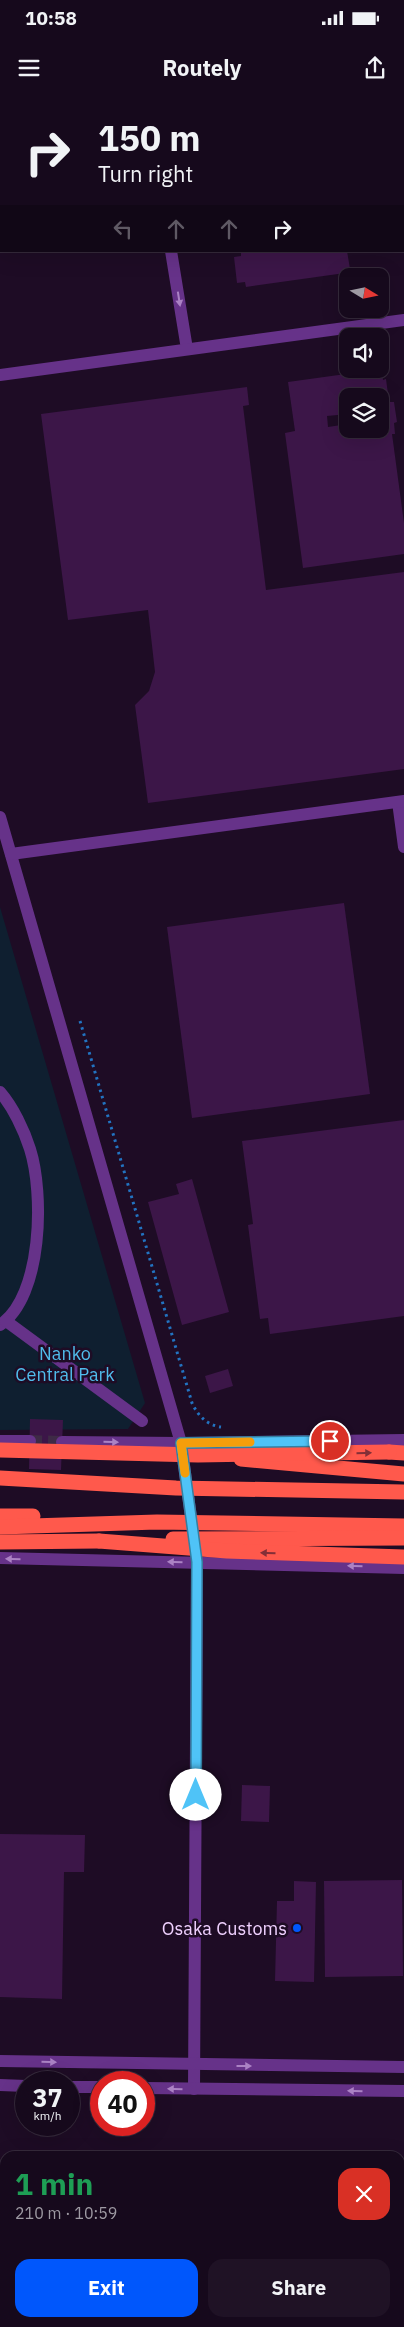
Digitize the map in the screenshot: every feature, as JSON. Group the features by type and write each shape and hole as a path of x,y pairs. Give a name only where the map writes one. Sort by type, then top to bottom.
{"highway":[{"path":"0,1450 198,1455 404,1453"},
{"path":"198,1455 404,1474"},
{"path":"0,1478 176,1488 404,1492"},
{"path":"0,1488 175,1495 404,1498"},
{"path":"0,1516 404,1519"},
{"path":"0,1527 157,1522 404,1526"},
{"path":"0,1542 230,1537 404,1538"},
{"path":"98,1541 227,1551 404,1557"}],"street":[{"path":"171,252 187,349"},
{"path":"0,375 404,320"},
{"path":"10,854 401,802 404,847"},
{"path":"0,818 181,1443 197,1562 194,2089"},
{"path":"0,1092 8,1101 30,1149 39,1206 35,1260 22,1295 3,1323 142,1421"},
{"path":"62,1442 181,1443 404,1440"},
{"path":"0,1441 30,1441"},
{"path":"0,1558 404,1568"},
{"path":"0,2061 404,2067"},
{"path":"0,2085 15,2086"},
{"path":"155,2088 404,2091"}],"path":[{"path":"80,1021 192,1404 197,1414 205,1421 227,1428"}],"green space":[{"name":"Nanko Central Park","path":"0,907 145,1403 128,1429 0,1430"}],"building":[{"path":"248,252 347,252 350,268 339,268 339,274 246,287 245,282 237,283 234,257 241,256 241,253"},
{"path":"339,375 339,378 386,379 387,388 339,388 339,415 327,416 328,427 339,425 339,438 389,438 389,402 394,402 397,422 394,423 395,434 392,434 404,523 404,554 303,568 285,433 295,431 288,382"},
{"path":"247,387 249,405 243,406 266,590 404,572 404,769 148,803 135,705 149,691 155,672 148,610 68,620 41,414"},
{"path":"344,903 370,1094 192,1118 167,927"},
{"path":"404,1120 404,1316 270,1334 268,1318 260,1319 248,1225 253,1224 242,1141"},
{"path":"192,1179 229,1312 182,1325 148,1202 179,1194 176,1184"},
{"path":"228,1369 233,1386 210,1393 205,1376"},
{"path":"30,1419 63,1420 61,1470 29,1469"},
{"path":"242,1785 270,1786 269,1822 241,1821"},
{"path":"0,1834 85,1835 84,1872 64,1872 62,1999 0,1997"},
{"path":"402,1880 403,1976 325,1977 324,1881"},
{"path":"294,1881 316,1882 314,1982 275,1981 277,1901 294,1901"}],"tunnel":[{"path":"30,1441 62,1442"}],"slow traffic":[{"path":"185,1473 181,1443 250,1442"}],"place":[{"name":"Osaka Customs","path":"297,1928"}],"route":[{"path":"196,1795 197,1562 181,1443 330,1441"}]}
